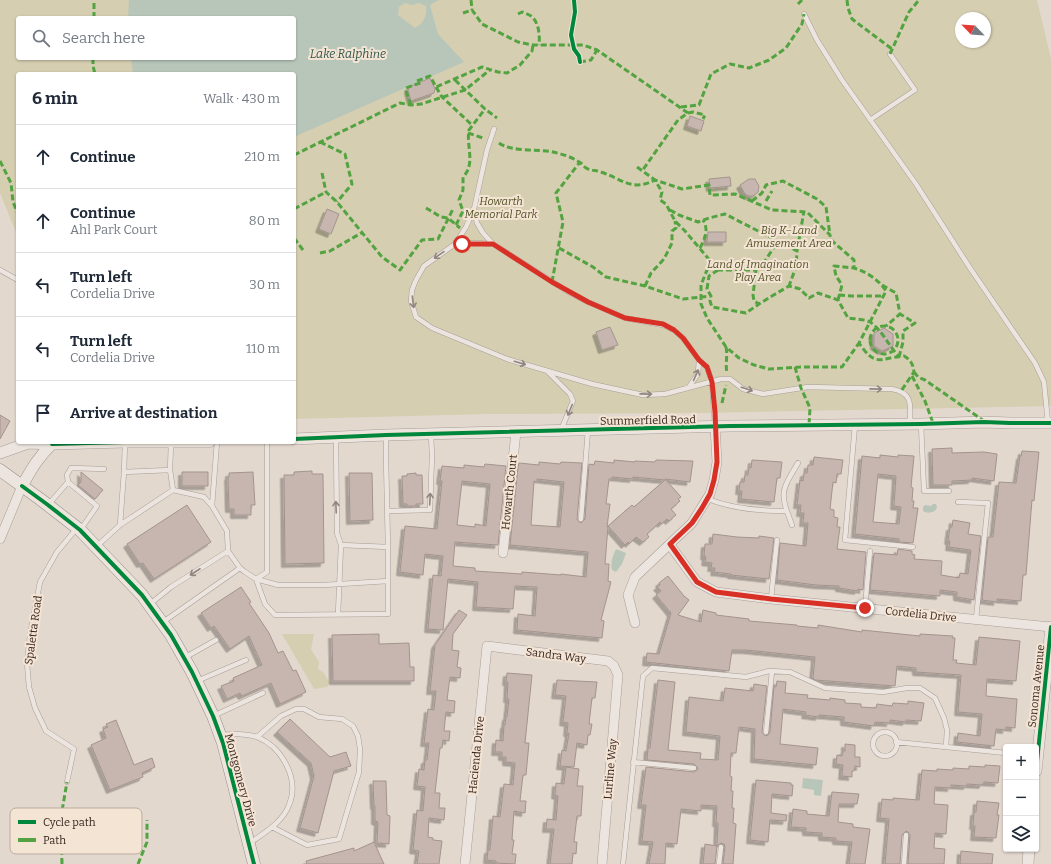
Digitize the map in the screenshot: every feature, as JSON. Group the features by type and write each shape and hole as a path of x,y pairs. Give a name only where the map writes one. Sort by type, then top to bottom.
{"main road":[{"name":"Montgomery Drive","path":"0,470 78,529 142,595 162,623 197,681 214,716 254,864"}],"street":[{"name":"Summerfield Road","path":"296,439 386,435 716,427 984,422 1050,423"},
{"path":"635,623 628,595 635,577 692,523 708,500 714,480 717,462 716,427"},
{"name":"Howarth Court","path":"503,553 516,432"},
{"path":"0,453 25,444"},
{"path":"0,539 22,486 36,461 52,444"},
{"name":"Cordelia Drive","path":"670,544 697,582 716,592 771,599 1051,627"},
{"name":"Sonoma Avenue","path":"1039,744 1050,663 1051,627"},
{"name":"Sandra Way","path":"487,646 608,661 614,666 618,675"},
{"name":"Hacienda Drive","path":"465,864 487,646"},
{"name":"Lurline Way","path":"602,864 618,675"},
{"path":"1028,864 1029,852"}],"lane":[{"path":"804,14 817,40 842,80 916,184 970,268 1035,363 1044,382 1050,423"},
{"path":"870,120 915,90 890,54"},
{"path":"494,129 487,150 474,209 466,227 455,244 424,266 416,280 412,290 412,301 416,317 432,328 507,359 592,384 643,395 665,394 721,379 730,379 743,389 763,394 808,388 892,389 901,391 909,400 915,424 924,491 949,491"},
{"path":"474,209 477,223 483,233 493,244 562,288 588,302 625,318 663,324 674,330 687,342 699,360 707,367 712,382 716,427"},
{"path":"455,244 493,244"},
{"path":"0,270 16,279"},
{"path":"688,388 698,374 699,360"},
{"path":"546,371 570,394 573,401 572,407 560,431"},
{"path":"855,425 845,540 913,547"},
{"path":"581,519 588,430"},
{"path":"388,511 430,510 432,456 431,434"},
{"path":"256,579 265,604 275,615 388,614 386,435"},
{"path":"336,438 337,533 340,545 338,614"},
{"path":"120,525 125,444"},
{"path":"171,444 170,470 173,490"},
{"path":"212,506 216,444"},
{"path":"256,579 267,572 267,444"},
{"path":"792,525 786,510 782,492 785,484 798,463"},
{"path":"48,505 68,482 67,475 71,468 104,468"},
{"path":"124,472 170,470"},
{"name":"Spaletta Road","path":"67,782 74,749 46,731 35,708 29,687 27,664 30,635 40,582 58,552 97,506 68,482"},
{"path":"96,547 120,525 173,490 204,497 212,506 227,531 228,551 240,568 256,579 278,585 324,585 388,581"},
{"path":"708,500 732,507 762,510 786,510"},
{"path":"958,502 988,503 976,619"},
{"path":"771,599 777,540"},
{"path":"340,545 388,546"},
{"path":"149,605 171,588 228,551"},
{"path":"865,608 870,551"},
{"path":"162,623 240,568"},
{"path":"184,658 216,640"},
{"path":"197,681 246,660"},
{"path":"623,864 643,676 652,668 746,677 772,671 790,672 808,681 828,688 883,692 906,688 920,688 935,698 944,718 947,730 946,747"},
{"path":"766,732 772,671"},
{"path":"214,716 263,693"},
{"path":"257,737 281,716 296,709 304,709 319,717 342,719 353,726 358,736 360,749 359,772 339,839 306,845 272,827"},
{"path":"886,732 893,735 896,742 896,746 892,753 886,756 878,754 875,751 873,740 878,734 886,732"},
{"path":"220,735 240,733 257,737 282,756 289,768 292,786 290,804 285,813 272,827 249,844"},
{"path":"896,742 1003,753"},
{"path":"633,762 694,768"},
{"path":"904,864 906,835"},
{"path":"719,864 721,847"}],"green space":[{"name":"Howarth Memorial Park","path":"0,0 1037,0 1051,59 1051,406 703,413 488,414 296,419 296,72 16,72 16,232 0,193"},
{"path":"282,634 314,634 311,649 319,662 318,669 323,672 330,683 327,687 314,689"}],"water":[{"name":"Lake Ralphine","path":"129,0 439,0 430,5 438,34 464,62 296,136 296,72 133,72 131,60 296,60 296,16 128,16","holes":["405,3 412,5 419,3 426,6 426,13 421,24 415,28 398,15 399,7"]},
{"path":"936,504 937,507 935,511 929,513 923,511 923,507 925,505 931,506"},
{"path":"616,549 626,553 622,564 616,572 612,570 611,565"},
{"path":"803,778 823,780 821,796 814,795 814,790 802,788"}],"building":[{"path":"430,78 435,89 434,93 411,101 408,90 409,87"},
{"path":"690,116 704,121 701,131 687,126"},
{"path":"730,177 731,186 710,188 709,179"},
{"path":"749,179 755,179 759,186 758,192 753,196 745,194 740,185"},
{"path":"327,209 339,214 331,234 319,229"},
{"path":"708,232 726,232 726,242 707,242"},
{"path":"610,327 618,345 602,350 596,332"},
{"path":"884,328 893,334 893,346 882,351 874,346 874,333"},
{"path":"0,415 10,421 0,439"},
{"path":"952,448 952,453 984,452 997,454 994,481 972,478 972,480 952,481 952,485 933,485 932,449"},
{"path":"1022,451 1039,452 1034,501 1032,500 1026,575 1023,575 1021,601 997,599 997,602 982,600 988,537 993,537 999,482 1016,483"},
{"path":"880,455 898,457 898,455 914,456 911,487 913,488 912,501 914,501 913,508 918,508 913,543 899,542 899,539 855,534 862,456 880,458","holes":["878,474 896,476 894,506 901,507 899,524 873,522"]},
{"path":"814,457 843,460 841,474 837,474 836,483 833,482 830,509 834,510 834,517 838,518 837,527 840,527 837,549 866,552 863,590 858,589 858,591 839,588 839,586 816,585 777,580 780,543 806,546 808,523 803,523 804,513 800,513 801,505 797,505 800,480 803,481 804,473 807,473 808,465 813,465"},
{"path":"614,460 635,462 655,462 656,460 693,461 690,482 665,479 681,497 678,499 680,501 671,509 676,515 669,521 667,519 661,524 660,522 647,534 649,537 643,542 636,537 629,544 628,542 625,545 608,526 605,564 609,564 608,581 611,582 601,620 604,621 602,638 517,630 518,614 535,616 537,587 515,586 513,609 476,607 478,582 448,579 443,630 428,629 433,575 441,576 443,556 425,554 423,575 400,572 405,526 437,529 442,466 464,468 464,465 484,467 485,464 506,466 498,545 455,542 453,566 475,568 475,571 522,574 522,572 561,574 586,577 588,552 510,545 519,463 539,465 539,462 560,464 561,462 582,463 577,519 581,523 585,519 589,464 594,465 595,461 614,463","holes":["612,477 633,479 633,477 665,480 634,507 632,505 607,527 610,504 606,504 609,479 612,479","537,479 564,482 560,527 531,525 534,481 537,482","462,481 490,484 486,526 475,524 475,527 457,525"]},
{"path":"752,460 782,462 780,478 777,478 774,502 741,499 742,491 739,491 740,482 744,482 745,475 748,475"},
{"path":"312,471 312,474 323,474 324,563 285,564 284,475 294,475 294,472"},
{"path":"81,472 103,490 95,499 78,485 81,482"},
{"path":"182,472 208,472 208,486 182,486"},
{"path":"253,472 255,505 251,505 251,515 234,515 234,509 229,509 229,473"},
{"path":"349,473 372,473 373,520 350,521"},
{"path":"416,473 416,475 422,475 423,504 407,506 407,504 403,504 402,476"},
{"path":"187,505 211,542 154,579 143,563 140,564 127,544"},
{"path":"953,520 970,523 968,534 981,536 974,600 957,597 957,592 940,590 940,596 870,590 874,553 897,555 898,549 912,551 912,554 915,555 914,559 942,561 941,575 959,578 960,573 968,574 971,550 949,547 950,541 948,541 950,527 952,527"},
{"path":"713,534 737,537 759,538 759,536 774,538 769,579 714,572 715,568 711,568 712,563 705,562 706,557 704,556 705,544 712,544"},
{"path":"668,576 689,600 678,615 701,622 703,610 716,613 716,615 749,619 749,621 797,626 818,628 818,625 862,632 862,630 920,636 920,634 953,636 952,638 955,638 953,660 957,660 956,663 976,665 979,637 1020,641 1016,681 987,679 986,696 1017,699 1015,728 1006,727 1006,730 996,729 994,746 957,742 958,733 980,736 982,714 958,712 961,675 916,672 916,668 897,666 895,686 815,680 813,678 815,657 746,650 732,650 729,671 646,662 647,653 659,654 671,613 656,595 661,591 657,587 660,585 659,583"},
{"path":"241,587 251,602 249,603 269,633 278,653 283,651 293,671 296,670 306,692 280,704 271,683 242,696 240,693 227,699 221,686 234,681 233,678 262,665 249,636 230,649 214,626 211,628 201,613"},
{"path":"459,610 467,615 453,634 452,650 459,651 457,667 461,668 460,678 450,677 447,700 455,701 454,713 446,712 444,731 450,731 449,741 443,740 442,748 440,748 435,793 440,793 439,808 445,808 444,820 429,818 428,837 433,838 433,840 442,841 439,864 417,864 419,851 413,850 417,810 423,811 425,787 417,786 419,769 424,770 425,760 427,760 429,743 424,743 428,709 434,710 436,691 430,691 435,645"},
{"path":"379,634 379,644 409,643 410,667 414,667 414,681 333,681 332,635"},
{"path":"507,673 532,675 525,743 529,743 526,775 523,775 520,801 526,801 525,813 514,811 512,840 514,840 512,854 516,854 515,864 496,863 496,861 487,860 488,850 490,850 493,816 500,817 504,784 513,785 515,763 506,762 506,757 502,757 502,752 495,752 496,740 503,741 504,725 507,717 509,699 507,699"},
{"path":"557,680 597,682 595,698 592,698 589,724 592,724 590,735 588,735 587,745 577,743 574,767 560,766 562,750 566,751 569,733 567,733 568,723 563,722 566,696 555,695"},
{"path":"658,680 675,682 668,750 701,753 700,759 718,760 720,736 686,732 689,697 723,701 725,688 753,691 754,684 767,686 762,732 765,736 770,732 774,686 776,687 777,681 786,682 785,693 808,695 807,698 830,700 830,698 845,700 845,703 861,704 861,707 876,708 877,704 892,706 893,703 908,704 908,701 924,703 921,721 906,720 906,722 890,720 890,723 875,722 874,726 844,722 844,717 819,715 819,717 805,715 806,712 783,709 780,744 818,748 816,765 754,759 755,729 739,727 736,753 731,753 730,776 732,777 731,791 733,791 733,823 736,824 733,864 723,864 724,844 721,843 717,846 717,806 701,805 701,811 681,809 677,844 666,843 665,864 649,864 653,842 642,841 646,805 641,805 646,767 694,772 698,768 694,764 647,760 648,748 650,748"},
{"path":"290,719 330,757 346,752 351,766 334,771 318,833 300,828 314,776 311,763 277,732"},
{"path":"116,720 134,765 152,758 155,767 142,773 143,777 110,790 91,745 106,738 103,729 108,727 106,724"},
{"path":"845,744 855,745 855,757 860,757 860,767 855,766 854,771 852,771 852,777 842,776 843,765 836,764 837,755 842,756 843,751 845,751"},
{"path":"985,765 1000,766 998,783 984,782 982,785 967,784 967,786 951,785 951,788 935,787 934,804 948,805 946,834 935,833 934,848 945,849 944,864 908,864 910,835 906,831 902,835 900,864 885,864 889,819 880,818 882,799 893,800 893,798 919,800 922,770 953,770 953,768 969,769 969,766 985,767"},
{"path":"566,767 579,769 577,786 583,786 581,816 577,816 574,842 577,842 576,854 573,853 572,864 550,864 554,829 546,829 547,819 556,820 558,796 555,795 556,783 564,784"},
{"path":"756,780 791,783 791,785 793,785 792,796 772,794 771,813 787,815 786,821 770,820 768,842 750,840"},
{"path":"373,781 386,781 387,815 390,816 389,844 377,843 378,822 375,821"},
{"path":"832,792 859,794 857,804 839,804 838,822 853,824 853,827 870,829 865,864 849,864 852,842 836,841 836,838 822,837 822,833 806,832 806,828 791,827 793,809 807,811 807,814 829,816"},
{"path":"977,801 999,803 996,838 974,837 974,812 976,812"},
{"path":"374,842 384,864 307,864 306,861 354,848 354,851"},
{"path":"705,844 717,846 715,864 703,864"},
{"path":"961,851 993,854 992,864 960,864"}],"marked path":[{"path":"94,0 94,16"},
{"path":"471,0 472,10"},
{"path":"798,4 802,0"},
{"path":"847,0 852,19 892,49"},
{"path":"890,54 909,12 919,0"},
{"path":"463,13 472,10 482,24 518,42 533,45 583,45 597,50 688,113 678,120 642,171"},
{"path":"518,14 522,12 530,15 534,19 538,29 539,45"},
{"path":"681,107 699,105 711,74 730,64 749,68 769,60 786,48 802,24 804,14"},
{"path":"417,81 430,76 436,87 482,67 507,73 520,65 532,51 533,45"},
{"path":"580,62 591,60 597,50"},
{"path":"93,60 94,72"},
{"path":"296,154 400,103 411,105 421,104 465,90 491,69"},
{"path":"455,80 485,109 497,118"},
{"path":"411,105 406,88 423,82"},
{"path":"436,87 442,97 472,125"},
{"path":"456,225 463,211 459,200 463,190 463,177 467,172 470,161 469,130 485,109"},
{"path":"688,113 693,112 705,115 703,119"},
{"path":"468,133 483,138"},
{"path":"320,142 345,154 352,184 337,202"},
{"path":"499,143 510,148 547,151 570,157 588,169 601,172 633,185 640,185 655,180 682,189 709,185 710,195 735,194 772,210 807,212 830,235 831,240 854,260 854,268 872,277 880,283 886,291 859,343 874,359 878,360 904,356 910,361 914,372 901,391"},
{"path":"0,161 11,183 13,202 16,209"},
{"path":"552,282 563,222 556,193 580,162"},
{"path":"637,167 655,180 662,192 660,200 666,204 675,221 718,270 756,270 753,295 754,301 759,304 789,286 800,289 809,298 818,293 838,300 848,318 870,322 874,325 899,357"},
{"path":"322,173 326,192 337,202 382,257 400,270 422,240 438,239 453,209"},
{"path":"752,201 762,193 766,185 783,181 817,199 826,207 830,235"},
{"path":"766,201 772,191"},
{"path":"296,208 326,192"},
{"path":"426,208 441,217 448,218 460,228"},
{"path":"670,210 698,222 725,214 797,251 796,267 789,286"},
{"path":"797,251 804,211"},
{"path":"700,248 706,231 703,220"},
{"path":"645,286 651,273 664,259 672,243 672,231 676,228 675,221"},
{"path":"320,253 330,251 363,232"},
{"path":"296,241 303,250"},
{"path":"756,270 765,261 778,241"},
{"path":"559,248 593,267 606,277 645,286 683,299 711,296"},
{"path":"711,260 701,285 701,304 707,318 726,347 739,358 754,365 769,369 842,367 859,343"},
{"path":"838,300 842,285 836,276 834,266 854,268"},
{"path":"718,270 709,276 707,289 711,296 710,301 712,307 746,313 759,304"},
{"path":"882,285 896,293 900,314 886,326"},
{"path":"839,295 884,296"},
{"path":"899,357 903,342 903,331 915,323 900,314"},
{"path":"884,326 894,330 898,340 894,350 884,354 874,350 870,340 874,330 884,326"},
{"path":"726,347 727,373"},
{"path":"795,367 801,388 810,408 809,425"},
{"path":"914,372 918,377 925,380 984,421"},
{"path":"912,376 925,401 933,423"},
{"path":"722,403 726,385"},
{"path":"63,808 67,782"},
{"path":"138,864 147,842 147,820"},
{"path":"62,854 62,864"}],"cycle path":[{"path":"574,0 575,12 571,35 574,49 579,56 580,62"},
{"path":"296,439 386,435 730,426 984,422 1051,423"},
{"path":"22,486 80,530 142,595 171,635 192,672 213,716 223,743 254,864"},
{"path":"1039,744 1051,627"}],"route":[{"path":"462,244 493,244 552,282 588,302 625,318 663,324 674,330 683,338 699,360 707,367 712,382 715,412 717,462 714,480 708,500 692,523 670,544 697,582 716,592 865,608"}],"park label":[{"name":"Big K–Land Amusement Area","path":"789,236"},
{"name":"Land of Imagination Play Area","path":"758,270"}]}
